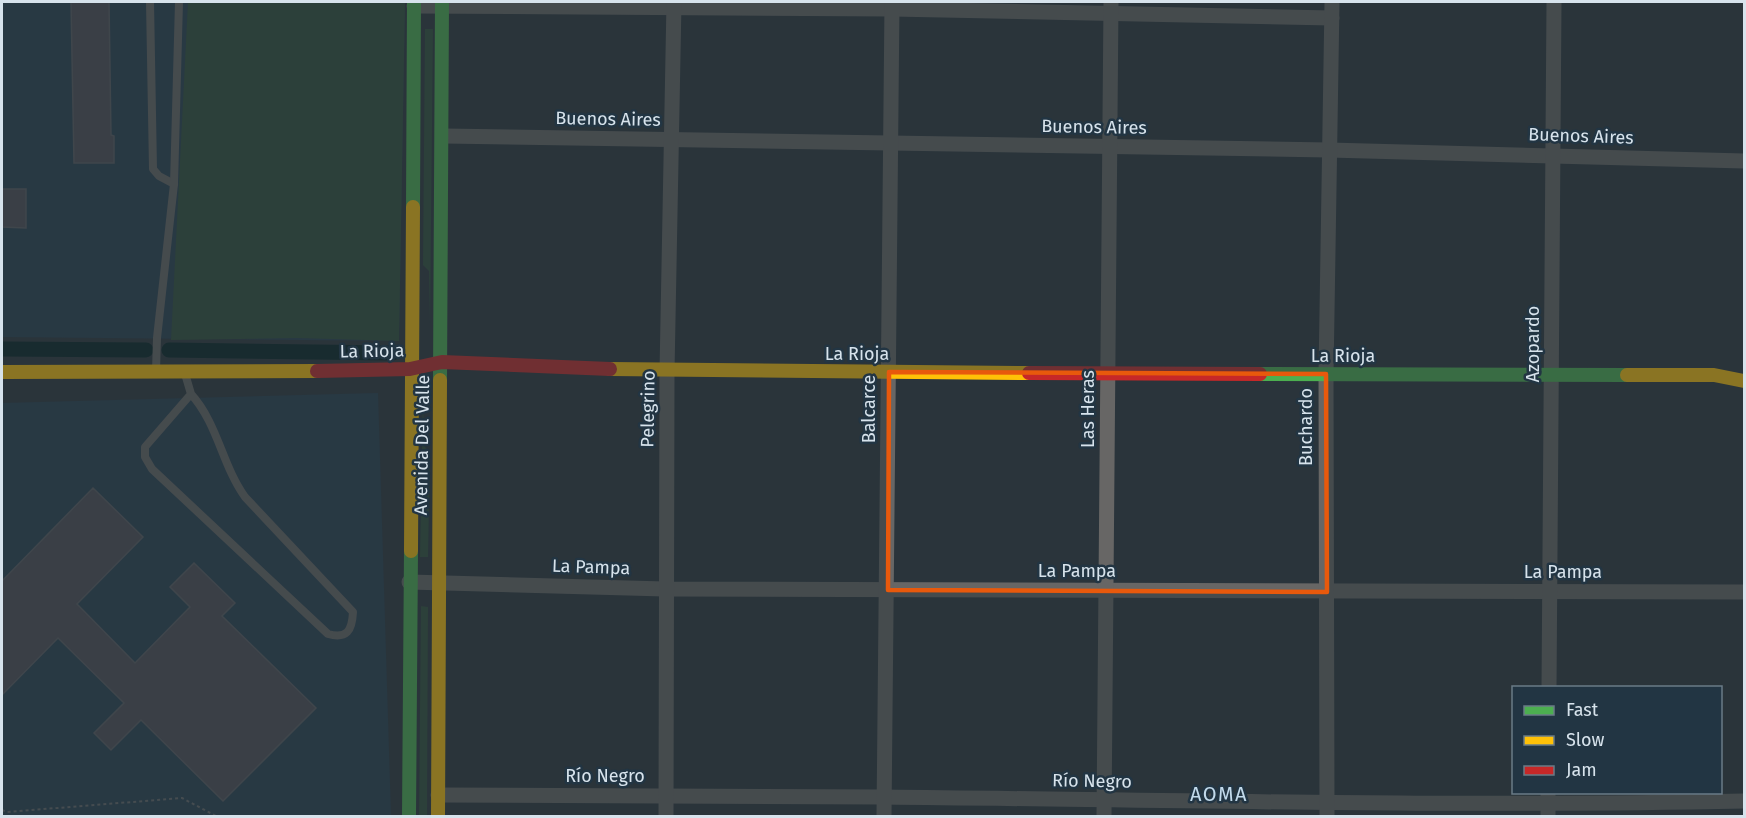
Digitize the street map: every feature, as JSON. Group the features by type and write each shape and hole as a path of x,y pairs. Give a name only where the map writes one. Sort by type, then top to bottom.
{"main road":[{"name":"Avenida Del Valle","path":"409,816 414,4"},
{"name":"Avenida Del Valle","path":"438,816 437,582 444,136 442,4"},
{"name":"La Rioja","path":"2,372 184,373 410,369 442,362 667,372 1714,375 1744,381"},
{"name":"La Rioja","path":"1714,375 1744,367"}],"street":[{"name":"Buchardo","path":"1327,810 1326,374 1332,2"},
{"name":"Azopardo","path":"1549,686 1554,2"},
{"path":"414,4 1111,8 1332,18"},
{"name":"Pelegrino","path":"666,816 667,372 674,5"},
{"name":"Balcarce","path":"884,816 892,5"},
{"name":"Las Heras","path":"1104,809 1107,373 1112,147 1111,8"},
{"name":"Buenos Aires","path":"444,136 1329,150 1744,161"},
{"name":"La Pampa","path":"409,582 665,589 1744,592"},
{"name":"Río Negro","path":"438,795 885,797 1104,809 1327,810 1744,801"}],"lane":[{"path":"150,2 153,169 159,176 174,184"},
{"path":"156,372 157,338 174,184 179,2"},
{"path":"184,373 191,394 208,418 220,442 230,476 245,497 353,612 352,626 346,635 340,637 328,634 152,469 145,457 145,447 191,394"}],"path":[{"path":"2,810 7,812 182,798 216,816"}],"highlighted area":[{"path":"889,372 1326,374 1327,592 888,590"}],"shaded area":[{"path":"2,2 405,2 399,341 2,337"},
{"path":"378,393 391,816 2,816 2,403"}],"green space":[{"path":"188,2 405,2 399,341 297,338 171,340"},
{"path":"425,29 433,29 430,323 429,271 423,265"},
{"path":"423,394 424,446 430,452 428,557 420,557"},
{"path":"421,606 428,607 427,816 419,816"}],"building":[{"path":"71,2 109,2 111,135 114,136 114,163 74,163"},
{"path":"2,189 26,189 26,228 2,227"},
{"path":"93,488 143,537 77,604 135,663 190,607 170,587 194,563 235,603 222,616 316,708 223,801 141,720 111,750 94,733 124,703 58,638 2,695 2,581"}],"waterway":[{"path":"2,349 146,350"},
{"path":"169,350 393,353"}],"traffic: fast":[{"path":"413,207 414,2"},
{"path":"440,380 442,2"},
{"path":"1260,374 1627,375"},
{"path":"409,816 411,551"}],"traffic: slow":[{"path":"411,551 413,207"},
{"path":"610,369 1029,373"},
{"path":"2,372 317,371"},
{"path":"1627,375 1714,375 1744,381"},
{"path":"438,816 440,380"}],"traffic: jam":[{"path":"317,371 410,369 442,362 610,369"},
{"path":"1029,373 1260,374"}],"district":[{"name":"AOMA","path":"1219,794"}]}
